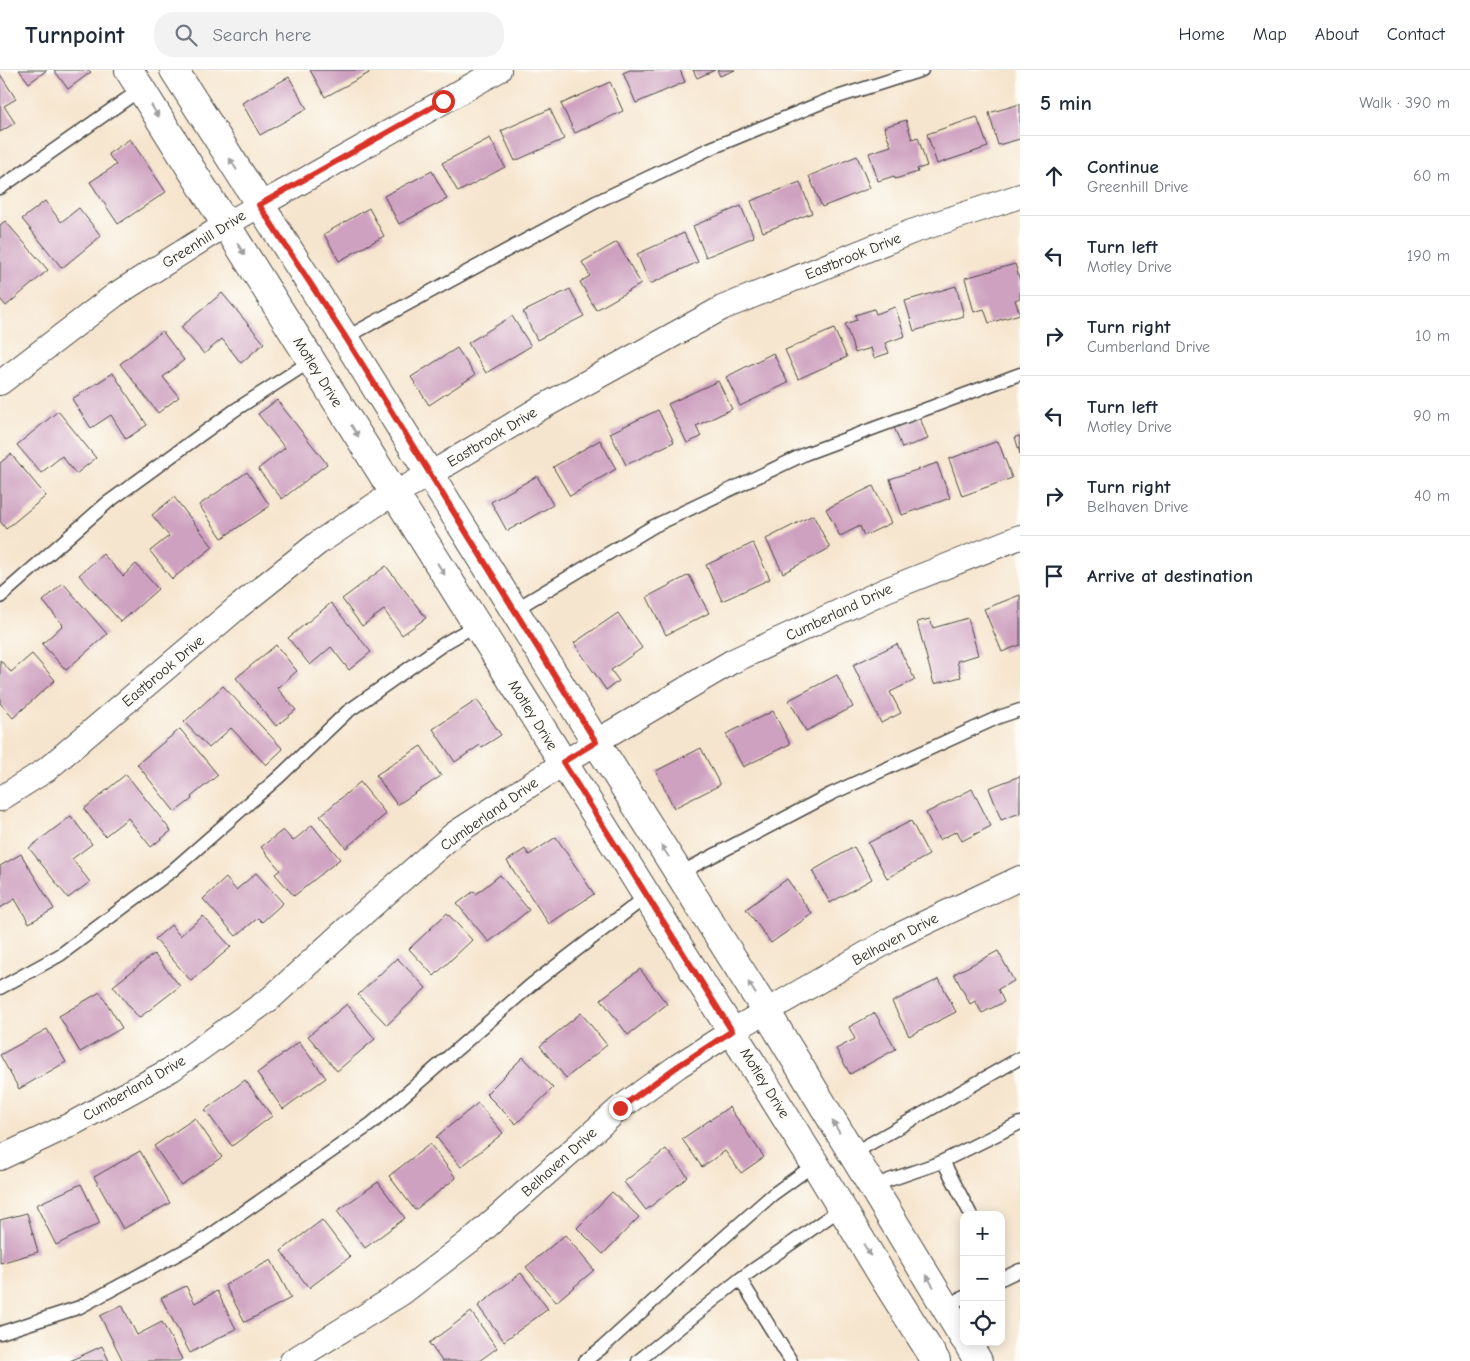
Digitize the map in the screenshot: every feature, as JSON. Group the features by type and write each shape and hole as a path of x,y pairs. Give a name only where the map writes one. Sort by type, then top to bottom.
{"main road":[{"path":"174,70 346,338 596,742 766,1011 872,1186 954,1302 960,1324"},
{"name":"Motley Drive","path":"135,80 816,1164 936,1361"},
{"path":"842,1208 872,1186"},
{"path":"969,1346 978,1361"}],"street":[{"name":"Greenhill Drive","path":"0,383 114,295 225,224 499,70"},
{"name":"Eastbrook Drive","path":"0,799 46,770 238,607 318,543 394,494 537,410 722,308 911,232 1020,196"},
{"name":"Cumberland Drive","path":"0,1158 70,1125 172,1069 271,998 454,834 563,762 733,661 886,590 1020,537"},
{"name":"Belhaven Drive","path":"292,1361 402,1293 476,1237 620,1108 678,1066 732,1031 897,936 1020,878"}],"lane":[{"path":"346,338 594,202 709,149 828,100 922,70"},
{"path":"0,188 135,80"},
{"path":"0,597 107,503 235,410 311,362"},
{"path":"514,610 654,526 805,454 1020,374"},
{"path":"0,988 60,954 173,870 280,776 347,712 445,643 476,624"},
{"path":"680,873 832,794 999,717 1020,710"},
{"path":"0,1333 80,1307 202,1241 371,1124 531,985 646,896"},
{"path":"852,1154 1020,1058"},
{"path":"872,1186 943,1162 1020,1122"},
{"path":"943,1162 969,1211"},
{"path":"585,1361 603,1348 772,1195 816,1164"},
{"path":"638,1361 740,1279 842,1208"},
{"path":"1005,1275 1020,1270"},
{"path":"740,1279 791,1361"}],"building":[{"path":"19,70 47,70 29,83"},
{"path":"54,70 89,70 91,72 68,89"},
{"path":"310,70 367,70 369,73 325,97"},
{"path":"630,70 680,70 685,82 636,103 623,73"},
{"path":"693,70 715,70 697,78"},
{"path":"717,70 735,70 720,76"},
{"path":"0,74 16,99 4,106 15,123 0,132"},
{"path":"289,77 307,109 260,135 242,103"},
{"path":"610,82 623,111 575,133 561,104"},
{"path":"1020,104 1020,139 998,145 989,113"},
{"path":"550,109 564,139 515,161 501,131"},
{"path":"977,117 988,147 937,164 927,134"},
{"path":"906,120 912,139 918,137 927,166 917,169 918,172 895,179 894,176 878,181 869,153 891,146 884,127"},
{"path":"490,138 505,167 458,192 442,163"},
{"path":"130,139 166,192 118,224 90,182 116,165 108,154"},
{"path":"857,156 870,188 822,207 809,176"},
{"path":"432,171 447,199 399,224 384,196"},
{"path":"800,182 812,213 763,232 751,201"},
{"path":"45,201 61,222 79,208 101,236 62,268 22,219"},
{"path":"741,206 754,237 706,257 693,226"},
{"path":"369,208 384,236 339,261 324,234"},
{"path":"5,221 48,270 6,306 0,299 0,225"},
{"path":"684,233 698,262 650,284 637,254"},
{"path":"617,242 641,284 596,310 580,282 590,276 582,262"},
{"path":"1015,264 1020,281 1020,298 1015,300 1020,314 989,323 984,309 974,312 965,278"},
{"path":"956,286 964,316 914,331 905,301"},
{"path":"570,289 584,316 537,340 523,312"},
{"path":"222,293 264,343 241,363 222,339 204,354 181,327"},
{"path":"895,307 905,336 885,343 889,353 874,358 871,348 855,353 845,324 857,320 855,315 874,309 876,314"},
{"path":"512,316 531,346 486,373 468,343"},
{"path":"834,329 847,357 798,379 785,350"},
{"path":"162,331 184,360 163,377 179,397 158,413 120,364"},
{"path":"457,348 475,375 429,405 411,377"},
{"path":"773,353 788,383 740,406 726,377"},
{"path":"113,373 147,425 126,439 111,415 91,428 72,399"},
{"path":"718,381 732,409 696,426 701,437 687,443 668,404"},
{"path":"277,400 327,464 282,499 258,469 285,448 258,414"},
{"path":"658,410 674,442 626,465 610,433"},
{"path":"58,411 96,458 76,474 62,456 41,473 17,445"},
{"path":"920,418 928,439 902,448 894,427"},
{"path":"1020,436 1020,454 1015,437"},
{"path":"600,440 616,469 570,496 553,467"},
{"path":"998,441 1012,478 962,496 949,459"},
{"path":"11,454 46,496 6,529 0,521 0,463"},
{"path":"937,463 950,498 902,515 890,479"},
{"path":"247,472 270,506 222,538 199,505"},
{"path":"537,476 553,505 507,531 491,502"},
{"path":"873,486 891,523 864,536 860,526 840,536 826,509"},
{"path":"174,497 213,547 172,579 150,551 169,536 152,515"},
{"path":"813,515 830,548 783,573 766,539"},
{"path":"753,543 770,579 722,601 706,565"},
{"path":"103,554 123,576 136,564 158,589 121,622 79,575"},
{"path":"386,566 426,618 402,635 384,610 362,626 342,599"},
{"path":"689,575 709,613 666,635 647,597"},
{"path":"63,583 107,634 66,670 42,644 63,625 43,601"},
{"path":"1020,595 1020,645 1002,652 984,609"},
{"path":"331,603 371,652 349,670 331,647 310,665 288,638"},
{"path":"618,613 642,648 611,670 619,681 606,690 574,643"},
{"path":"968,618 978,655 957,661 961,677 934,684 917,622 930,619 933,628"},
{"path":"897,644 915,680 890,692 901,713 881,723 853,665"},
{"path":"276,645 297,671 277,688 296,710 276,726 236,678"},
{"path":"32,654 55,680 13,718 0,703 0,660 11,672"},
{"path":"837,675 853,707 806,731 789,700"},
{"path":"223,686 283,749 266,765 231,728 209,748 184,722"},
{"path":"477,700 501,735 482,747 480,745 455,762 433,729"},
{"path":"773,711 790,744 743,767 726,734"},
{"path":"180,729 218,775 175,812 137,764"},
{"path":"421,746 441,776 397,805 376,775"},
{"path":"701,748 720,785 674,808 656,771"},
{"path":"126,774 171,831 151,847 128,818 105,836 84,809"},
{"path":"1020,776 1020,813 1001,820 989,788"},
{"path":"360,782 386,814 346,848 320,816"},
{"path":"972,789 991,826 962,841 957,831 939,840 926,813"},
{"path":"71,816 92,844 72,859 90,882 68,898 29,848"},
{"path":"911,821 929,855 887,878 868,843"},
{"path":"312,825 340,859 294,896 275,874 280,870 261,847 283,830 293,841"},
{"path":"556,837 594,894 549,924 507,861 525,849 529,855"},
{"path":"854,847 872,879 830,903 812,871"},
{"path":"21,854 54,909 29,923 15,899 0,908 0,866"},
{"path":"256,873 283,903 262,922 258,918 236,936 203,899 226,878 236,890"},
{"path":"500,875 529,910 489,942 457,904 474,891 476,894"},
{"path":"787,879 812,914 771,943 746,909"},
{"path":"447,913 472,940 434,976 409,949"},
{"path":"203,916 231,947 191,981 155,939 171,925 180,936"},
{"path":"998,951 1014,981 998,989 1004,1002 982,1013 975,1001 970,1004 954,974"},
{"path":"154,954 180,986 139,1018 113,986"},
{"path":"397,958 426,988 387,1025 358,995"},
{"path":"640,969 667,1004 628,1035 601,999"},
{"path":"939,979 956,1012 909,1036 892,1002"},
{"path":"100,992 122,1028 80,1052 59,1016"},
{"path":"347,1004 375,1039 337,1071 308,1036"},
{"path":"581,1013 607,1045 566,1078 540,1046"},
{"path":"875,1013 896,1049 850,1074 836,1049 855,1039 849,1027"},
{"path":"47,1029 66,1062 19,1089 0,1055"},
{"path":"299,1042 326,1078 283,1109 257,1073"},
{"path":"523,1057 553,1088 516,1124 486,1094"},
{"path":"245,1080 272,1116 232,1146 205,1110"},
{"path":"478,1103 503,1133 461,1167 436,1137"},
{"path":"729,1107 764,1157 741,1173 725,1151 702,1167 682,1139"},
{"path":"195,1118 222,1157 181,1185 154,1146"},
{"path":"430,1144 456,1178 415,1210 389,1176"},
{"path":"666,1149 688,1177 646,1210 624,1182"},
{"path":"140,1151 170,1203 123,1229 94,1177"},
{"path":"378,1182 405,1218 365,1248 337,1211"},
{"path":"81,1184 100,1223 56,1245 36,1205"},
{"path":"612,1192 639,1217 603,1254 577,1228"},
{"path":"27,1213 38,1252 0,1263 0,1220"},
{"path":"322,1220 350,1257 309,1288 281,1251"},
{"path":"565,1235 594,1270 556,1302 526,1267"},
{"path":"271,1260 291,1298 245,1322 225,1285"},
{"path":"521,1273 548,1309 504,1341 478,1306"},
{"path":"186,1286 195,1303 217,1291 236,1329 190,1353 161,1298"},
{"path":"122,1305 137,1335 162,1322 182,1359 179,1361 123,1361 100,1316"},
{"path":"471,1312 497,1348 479,1361 442,1361 429,1343"},
{"path":"102,1346 109,1361 70,1361"}],"route":[{"path":"443,101 259,205 346,338 596,742 563,762 732,1031 678,1066 620,1108"}]}
